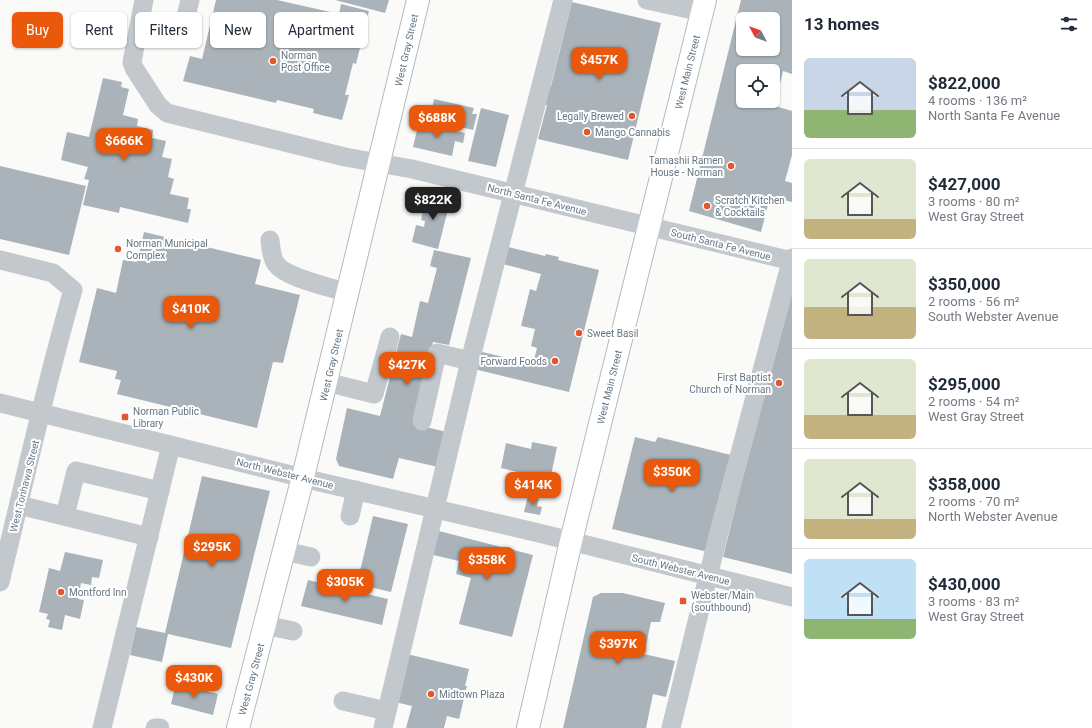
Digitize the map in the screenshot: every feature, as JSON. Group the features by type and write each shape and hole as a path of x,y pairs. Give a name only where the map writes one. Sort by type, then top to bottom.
{"main road":[{"name":"West Gray Street","path":"238,728 303,477 418,0"},
{"name":"West Main Street","path":"528,728 571,541 703,6"}],"street":[{"name":"North Santa Fe Avenue","path":"142,12 144,0"},
{"path":"187,12 190,0"},
{"path":"343,701 385,720 470,361 563,0"},
{"path":"647,0 703,6"},
{"name":"North Santa Fe Avenue","path":"135,46 132,62 134,68 158,105 167,113 308,148 378,164 406,168 649,226"},
{"name":"South Santa Fe Avenue","path":"649,226 792,260"},
{"path":"270,240 272,256 276,264 286,271 348,293"},
{"name":"West Tonhawa Street","path":"0,260 53,273 73,290 63,322 0,582"},
{"path":"671,728 708,576 792,260"},
{"path":"326,382 374,394 390,337"},
{"path":"422,421 437,352 470,361"},
{"name":"North Webster Avenue","path":"0,402 171,445 571,541"},
{"path":"102,728 171,445"},
{"path":"65,516 76,471 160,491"},
{"path":"350,516 356,490"},
{"path":"19,504 149,537"},
{"name":"South Webster Avenue","path":"571,541 792,597"},
{"path":"284,551 312,557"},
{"path":"265,625 293,632"},
{"path":"154,728 160,728"}],"building":[{"name":"Norman Post Office","path":"216,0 277,0 330,12 274,12 274,48 360,48 356,64 353,63 345,95 349,95 342,120 313,113 314,109 277,100 276,103 183,81 190,56 202,59 210,25 210,48 266,48 266,12 213,12"},
{"path":"335,0 389,0 385,13"},
{"path":"741,0 792,0 792,74 783,71 780,84 780,64 736,64 736,108 780,107 792,111 792,155 785,181 792,183 792,202 770,197 761,232 689,211 736,20 736,56 780,56 780,12 738,12"},
{"path":"572,2 661,23 628,160 538,139 547,105 539,103 544,85 551,86"},
{"name":"Norman Post Office","path":"341,4 369,11 368,15 368,12 339,12"},
{"path":"103,78 122,82 121,87 129,89 123,115 138,119 137,126 153,130 152,138 166,141 162,157 172,159 168,177 174,179 170,194 189,198 187,209 191,209 188,223 120,207 119,213 83,205 89,180 84,179 88,167 61,160 67,132 89,137"},
{"path":"434,99 474,108 472,114 477,114 473,130 435,121 436,115 431,114"},
{"path":"481,108 509,115 496,167 468,161"},
{"path":"419,122 465,133 463,143 455,141 452,156 413,147"},
{"path":"0,166 86,186 69,255 0,239"},
{"path":"428,191 451,197 438,249 412,242 416,225 424,227 425,221 421,220"},
{"path":"144,232 261,260 255,284 300,295 283,363 273,362 257,428 117,394 121,380 115,379 117,371 79,362 97,288 116,293 123,260 137,262"},
{"path":"504,246 545,256 546,254 559,257 558,260 599,270 569,392 474,369 478,351 533,364 537,348 531,346 535,329 521,326 530,289 536,291 541,274 499,263"},
{"path":"434,250 471,258 449,345 433,342 413,424 447,432 438,467 399,458 393,479 339,466 336,459 347,408 380,416 401,334 412,337 420,301 428,303 437,268 430,266"},
{"name":"First Baptist Church of Norman","path":"789,290 792,291 792,574 723,557"},
{"path":"635,437 655,442 658,437 731,455 708,552 612,529"},
{"path":"532,442 557,447 550,480 501,468 506,443 531,449"},
{"path":"202,476 270,491 231,648 168,634 162,662 130,655 136,627 165,633"},
{"path":"528,496 539,499 537,506 542,507 540,515 524,512"},
{"path":"373,516 408,524 391,592 357,584"},
{"path":"435,530 533,555 512,637 459,624 471,578 456,574 459,561 429,554"},
{"name":"Montford Inn","path":"65,552 103,560 99,578 92,577 91,585 81,583 78,599 84,600 80,619 65,615 62,630 48,627 50,620 46,619 48,614 39,612 49,568 60,571"},
{"path":"308,580 388,599 382,625 301,606"},
{"path":"601,593 623,593 665,603 660,622 651,622 644,654 675,661 666,697 653,694 646,728 563,728 593,597"},
{"name":"Midtown Plaza","path":"407,654 469,669 465,686 467,686 459,719 447,716 444,728 406,728 412,706 395,702"},
{"path":"176,683 218,694 213,715 171,704"}],"place":[{"name":"Norman Post Office","path":"273,61"},
{"name":"Legally Brewed","path":"632,116"},
{"name":"Mango Cannabis","path":"587,132"},
{"name":"Tamashii Ramen House - Norman","path":"731,166"},
{"name":"Scratch Kitchen & Cocktails","path":"707,206"},
{"name":"Norman Municipal Complex","path":"118,249"},
{"name":"Sweet Basil","path":"579,333"},
{"name":"Forward Foods","path":"555,361"},
{"name":"First Baptist Church of Norman","path":"779,383"},
{"name":"Norman Public Library","path":"125,417"},
{"name":"Montford Inn","path":"61,592"},
{"name":"Webster/Main (southbound)","path":"683,601"},
{"name":"Midtown Plaza","path":"431,694"}]}
